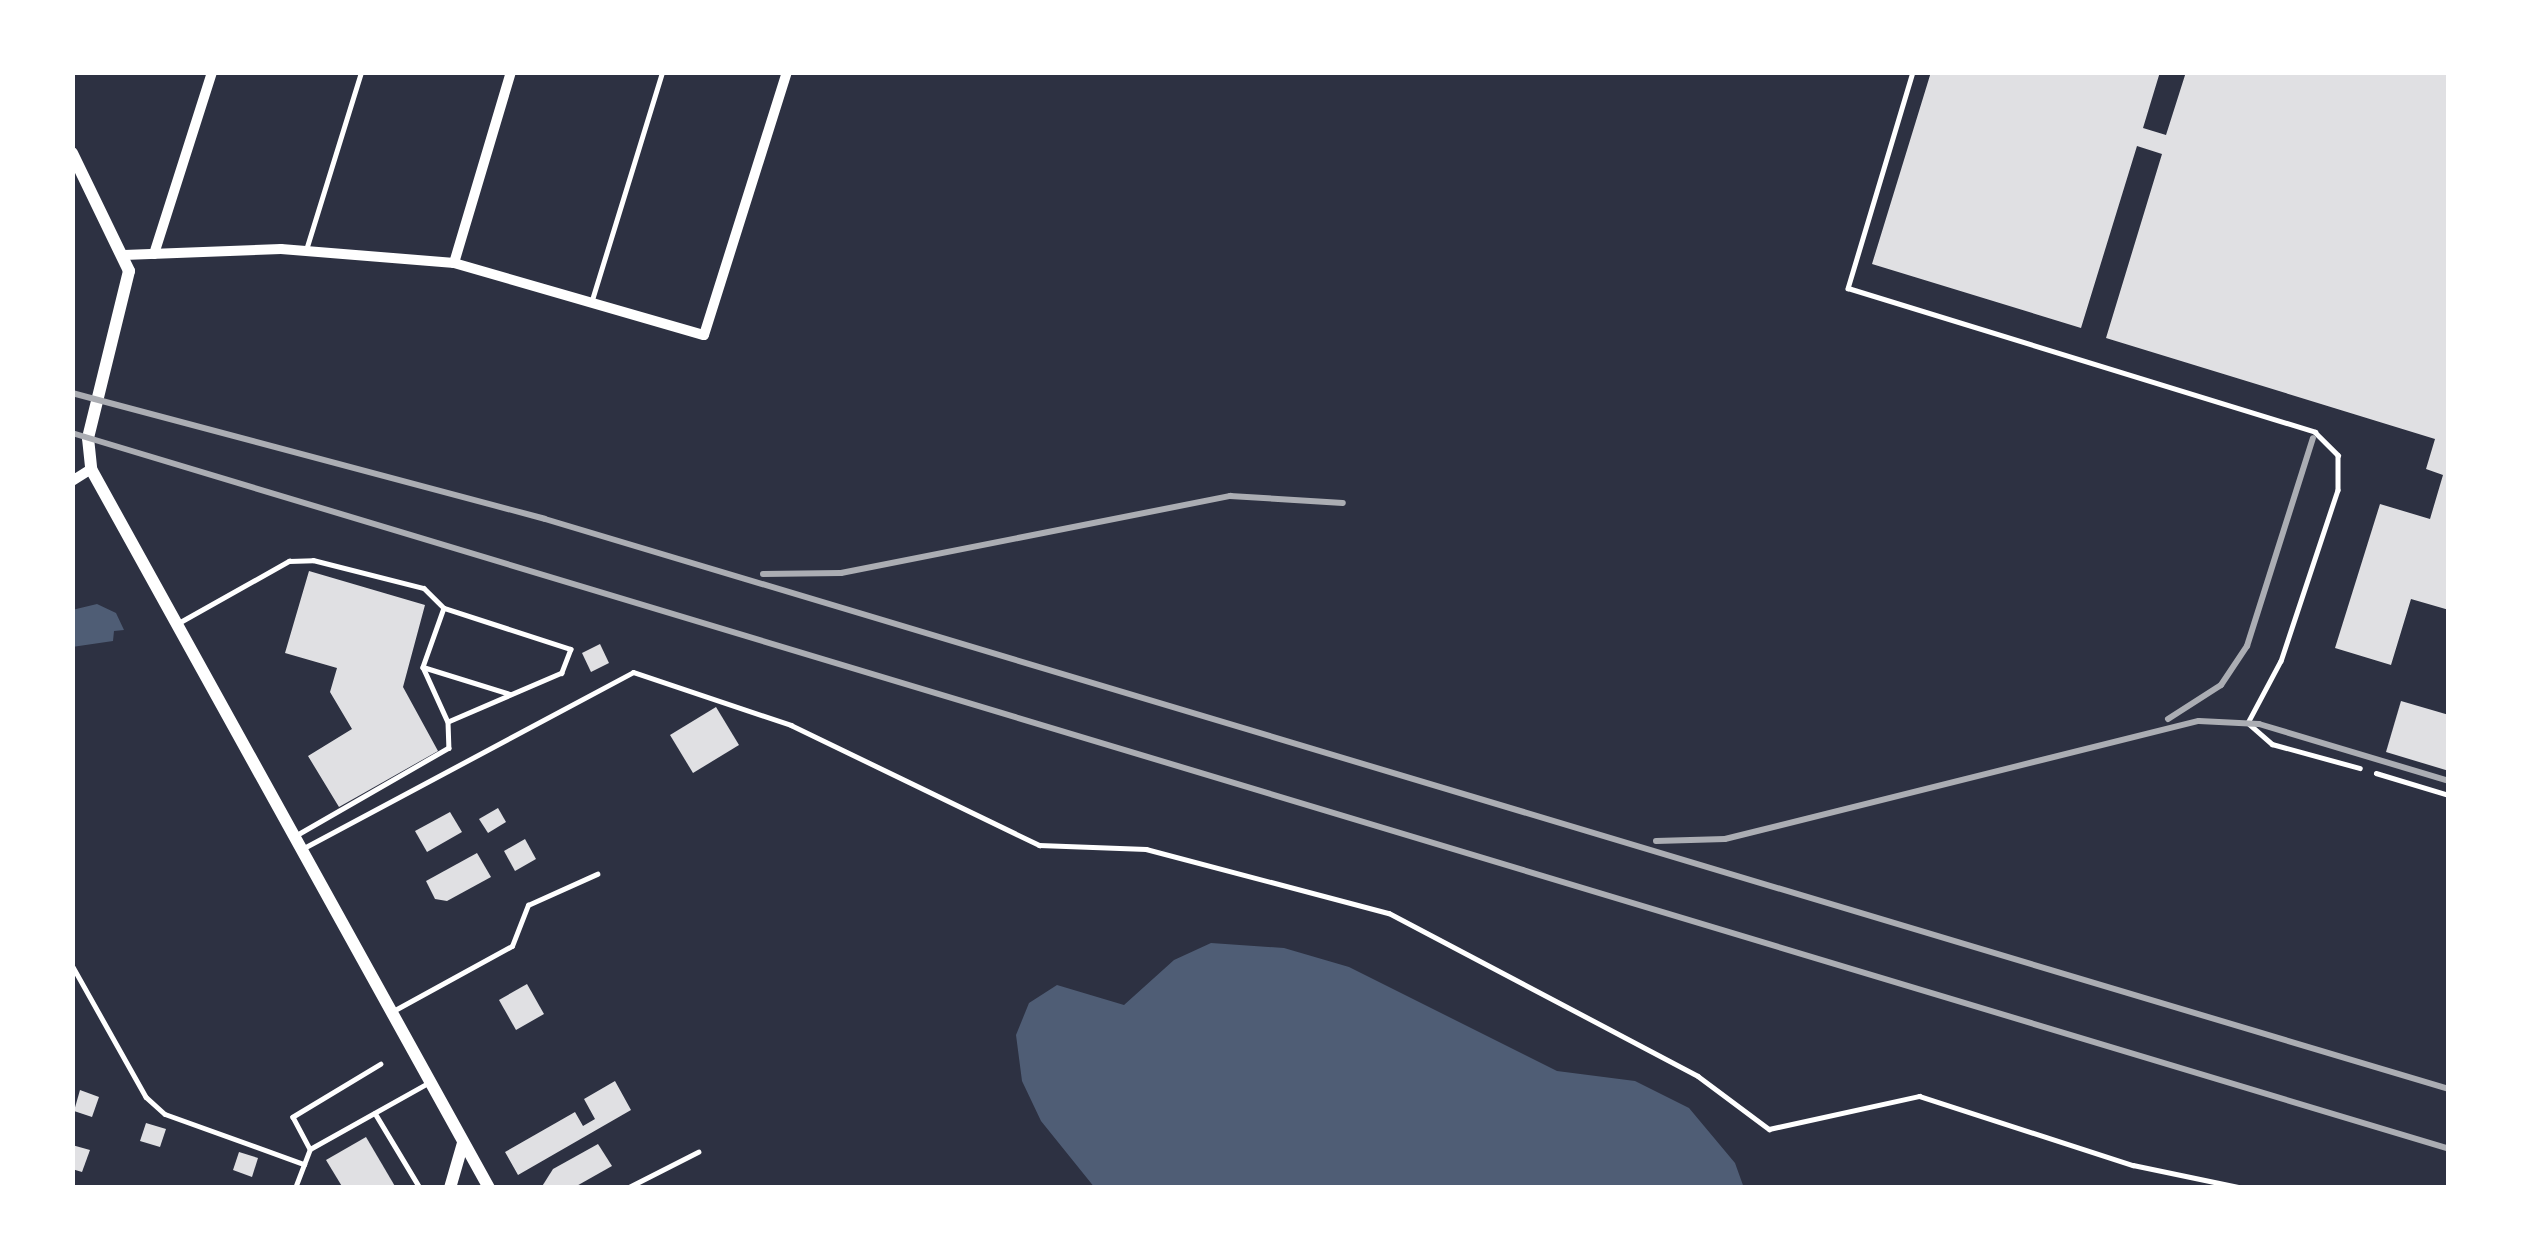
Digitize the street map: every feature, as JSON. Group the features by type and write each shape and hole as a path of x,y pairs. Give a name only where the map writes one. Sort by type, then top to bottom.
{"street":[{"path":"154,254 212,72"},
{"path":"454,263 511,72"},
{"path":"124,255 306,250 454,263 704,335 787,72"},
{"path":"72,154 124,255 129,289 90,428 91,469 489,1188"},
{"path":"72,481 91,469"},
{"path":"449,1188 463,1143"}],"lane":[{"path":"306,250 361,72"},
{"path":"592,300 662,72"},
{"path":"1913,72 1848,288 2314,432 2338,455 2338,490 2282,661 2248,723 2272,744 2360,768"},
{"path":"177,624 289,561 424,588 444,608 571,649 562,674 448,722"},
{"path":"299,843 448,748 448,722 423,667 444,608"},
{"path":"423,667 512,694"},
{"path":"299,843 633,672 791,725 1039,845 1146,849 1389,913 1698,1076 1769,1129 1919,1096 2133,1165 2243,1188"},
{"path":"2376,773 2449,795"},
{"path":"393,1011 512,946 528,905 597,874"},
{"path":"72,965 156,1106 304,1164"},
{"path":"310,1149 292,1117 381,1064"},
{"path":"296,1188 310,1149 432,1081"},
{"path":"375,1113 420,1188"},
{"path":"627,1188 698,1152"}],"water":[{"path":"97,604 116,613 124,630 114,631 113,641 72,647 72,610"},
{"path":"1211,943 1284,948 1349,967 1557,1071 1635,1081 1689,1108 1735,1163 1744,1188 1095,1188 1041,1121 1022,1081 1016,1035 1029,1003 1057,985 1124,1005 1174,960"}],"building":[{"path":"1931,72 2160,72 2143,128 2166,135 2186,72 2449,72 2449,610 2411,599 2391,665 2335,648 2380,504 2430,519 2443,475 2426,469 2435,439 2106,338 2162,154 2137,146 2081,328 1872,264"},
{"path":"309,571 425,605 403,687 438,751 339,807 308,756 352,729 330,692 337,668 285,653"},
{"path":"600,644 609,663 591,672 582,653"},
{"path":"2401,701 2449,715 2449,771 2386,752"},
{"path":"716,707 739,745 693,773 670,735"},
{"path":"498,808 506,822 488,833 479,819"},
{"path":"450,812 462,832 427,852 415,831"},
{"path":"525,839 536,859 515,871 504,851"},
{"path":"477,853 491,877 447,901 435,899 426,881"},
{"path":"527,984 544,1014 516,1030 499,1000"},
{"path":"615,1081 631,1110 518,1175 505,1152 575,1112 583,1126 595,1119 584,1099"},
{"path":"80,1090 99,1097 92,1117 74,1111"},
{"path":"146,1123 166,1129 160,1147 140,1141"},
{"path":"366,1137 396,1188 343,1188 326,1160"},
{"path":"598,1144 612,1166 573,1188 541,1188 553,1169"},
{"path":"72,1145 90,1150 82,1172 72,1169"},
{"path":"239,1152 258,1158 252,1177 233,1170"}],"railway":[{"path":"72,393 545,519 2449,1089"},
{"path":"72,433 2449,1149"},
{"path":"2168,719 2221,685 2247,646 2313,438"},
{"path":"763,574 841,573 1230,496 1343,503"},
{"path":"1656,841 1725,839 2199,721 2259,724 2449,781"}]}
